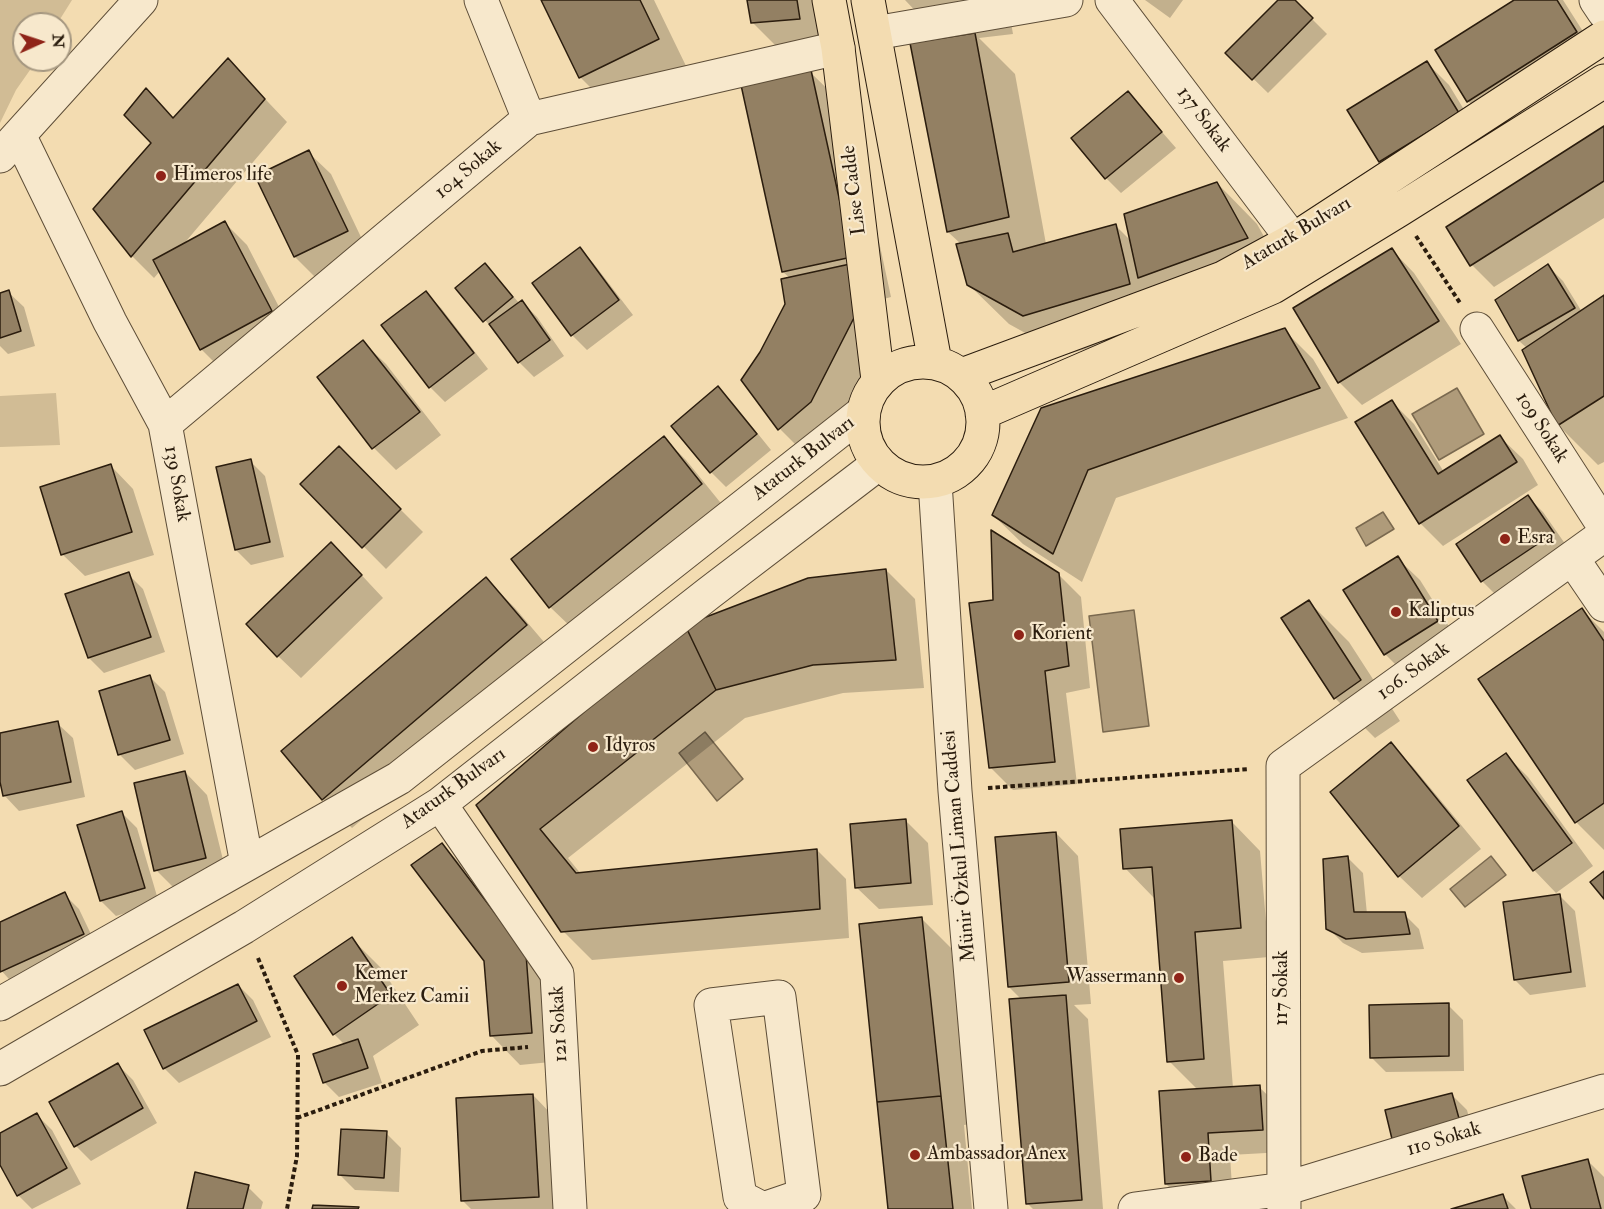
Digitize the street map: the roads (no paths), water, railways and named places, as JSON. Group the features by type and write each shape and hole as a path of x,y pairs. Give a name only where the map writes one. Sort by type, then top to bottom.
{"main road":[{"name":"Lise Cadde","path":"829,0 838,48 878,380"},
{"path":"868,0 949,369"},
{"name":"Ataturk Bulvarı","path":"949,369 1223,278 1293,240 1604,37"},
{"name":"Ataturk Bulvarı","path":"982,413 1273,287 1604,81"},
{"path":"914,361 949,369 972,386 979,399 982,432 977,449 959,470 935,482 914,483 895,476 878,464 868,449 862,431 862,413 868,395 878,380 895,368 914,361"}],"street":[{"path":"10,145 141,0"},
{"path":"481,0 529,119"},
{"path":"875,33 1066,0"},
{"name":"137 Sokak","path":"1112,0 1293,240"},
{"path":"1596,0 1604,12"},
{"name":"104 Sokak","path":"165,424 529,119 838,48"},
{"name":"139 Sokak","path":"10,145 165,424 247,864"},
{"name":"109 Sokak","path":"1477,329 1604,526"},
{"name":"Ataturk Bulvarı","path":"0,1004 399,778 862,413"},
{"name":"Ataturk Bulvarı","path":"0,1069 244,927 440,804 878,464"},
{"name":"Münir Özkul Liman Caddesi","path":"935,482 955,791 991,1209"},
{"name":"106. Sokak","path":"1283,766 1604,535"},
{"path":"1572,558 1604,605"},
{"name":"117 Sokak","path":"1283,766 1284,1199"},
{"name":"121 Sokak","path":"440,804 571,974 561,1044 570,1209"},
{"path":"779,997 804,1195 763,1209 740,1197 711,1005 779,997"},
{"name":"110 Sokak","path":"1135,1209 1284,1199 1604,1091"}],"place":[{"name":"Himeros life","path":"161,176"},
{"name":"Esra","path":"1505,539"},
{"name":"Kaliptus","path":"1396,612"},
{"name":"Korient","path":"1019,635"},
{"name":"Idyros","path":"593,747"},
{"name":"Wassermann","path":"1179,978"},
{"name":"Kemer Merkez Camii","path":"342,986"},
{"name":"Ambassador Anex","path":"915,1155"},
{"name":"Bade","path":"1186,1157"}]}
